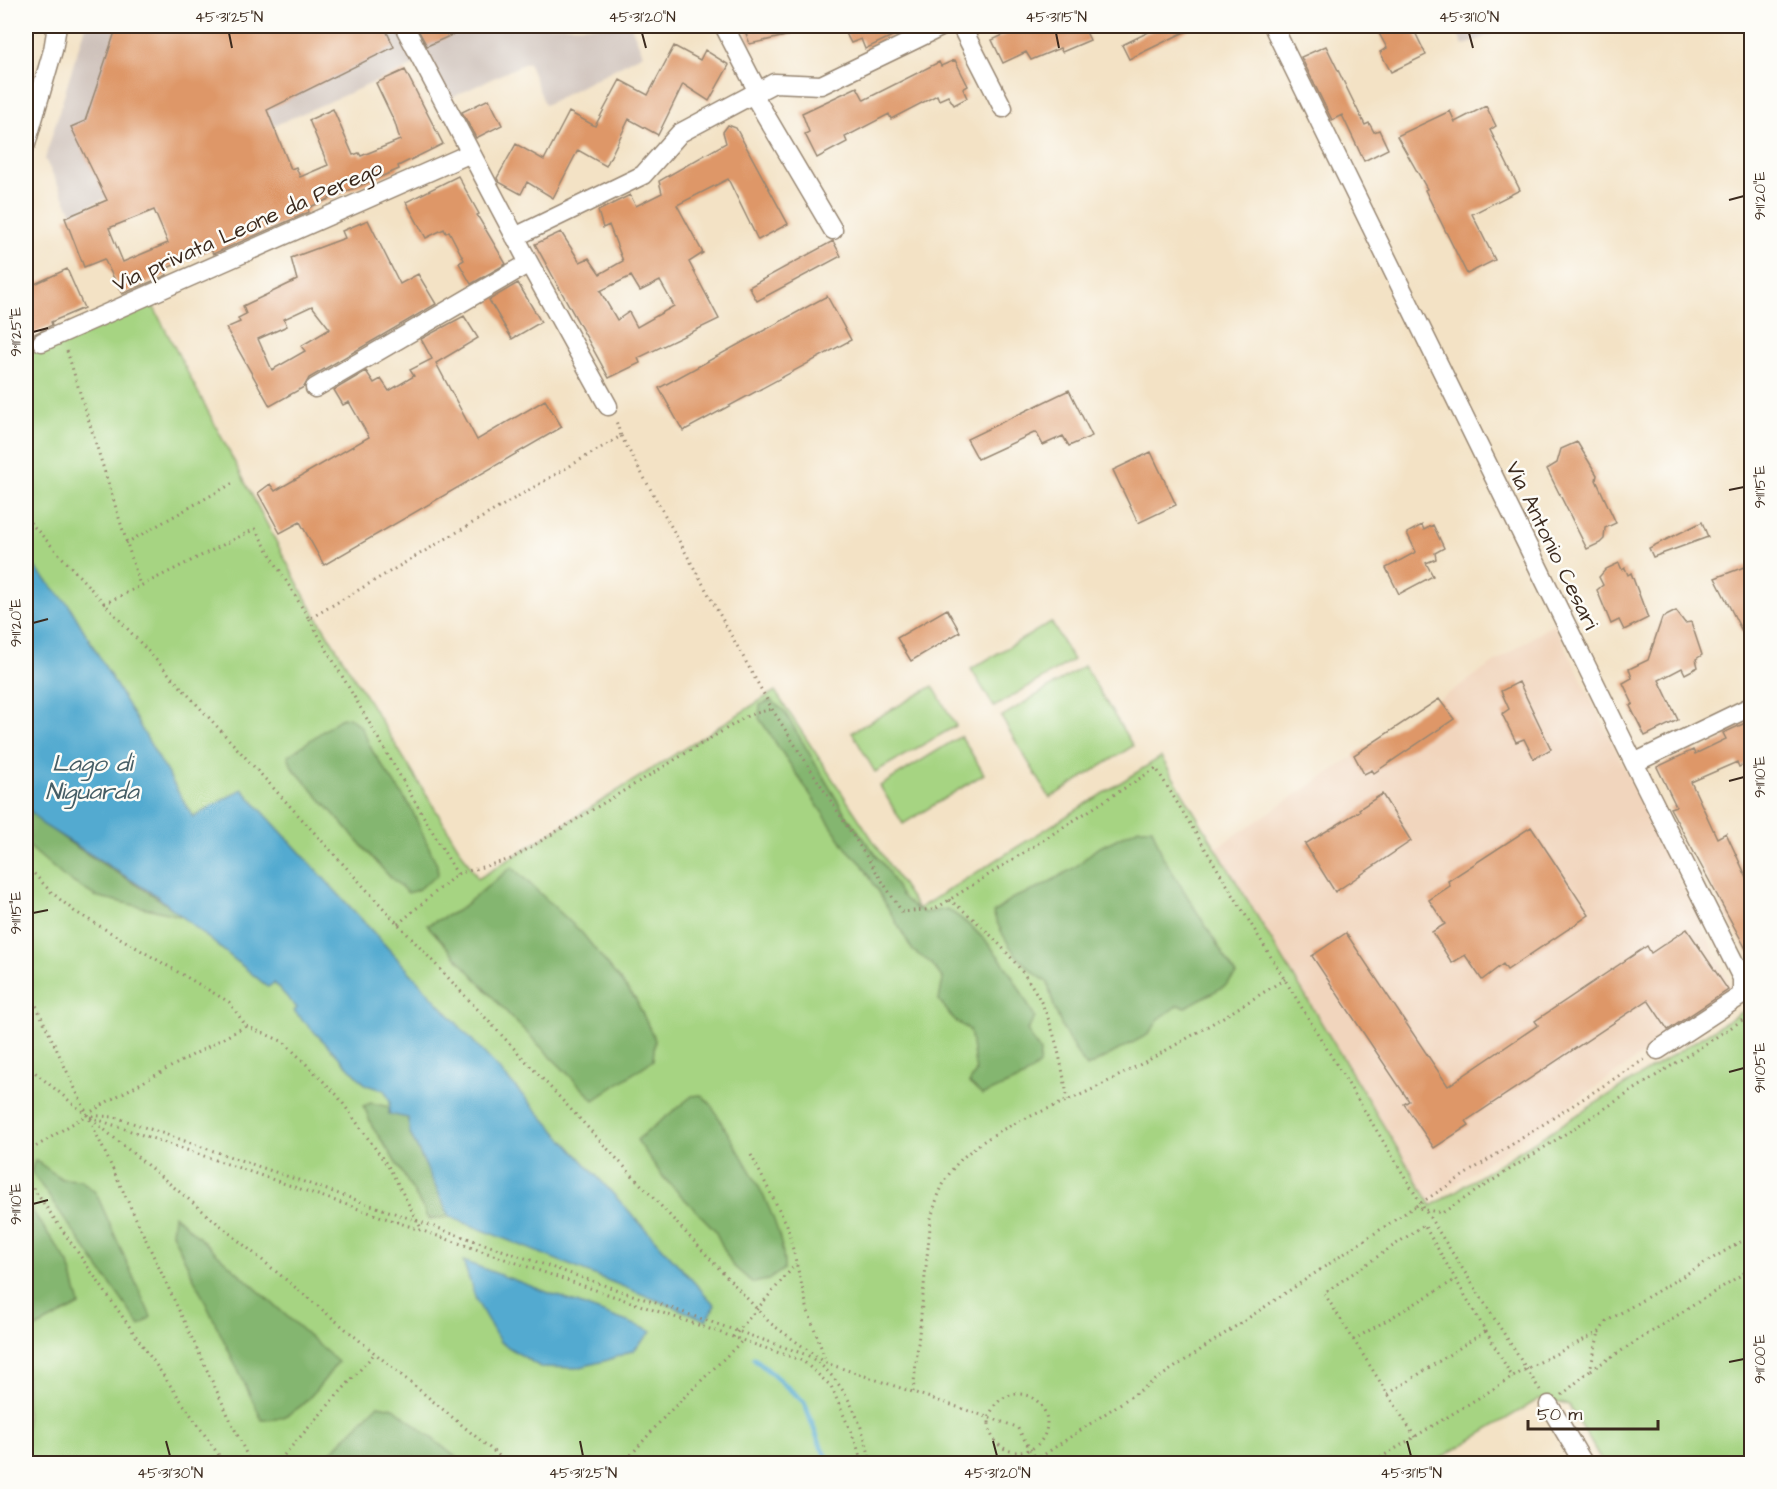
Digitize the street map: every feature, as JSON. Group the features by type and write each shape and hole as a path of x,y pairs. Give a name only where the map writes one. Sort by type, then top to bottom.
{"street":[{"path":"26,144 53,50 57,26"},
{"path":"404,26 515,237 608,406"},
{"path":"724,26 755,93 833,230"},
{"path":"515,237 643,175 680,133 774,83 821,85 944,26"},
{"path":"962,26 1004,108"},
{"name":"Via Antonio Cesari","path":"1273,26 1634,763 1742,978 1742,995 1658,1050"},
{"name":"Via privata Leone da Perego","path":"39,349 471,153"},
{"path":"315,388 529,263"},
{"path":"1634,763 1752,706"},
{"path":"1550,1405 1560,1434 1584,1464"}],"path":[{"path":"65,344 140,585"},
{"path":"26,360 39,349"},
{"path":"608,406 621,436 772,709 902,912 935,909 1156,768 1425,1210 1550,1405 1586,1377 1590,1370 1599,1332 1607,1321 1752,1235"},
{"path":"309,619 621,436"},
{"path":"126,543 235,482"},
{"path":"26,518 398,924 770,1323 808,1354 839,1384 855,1413 871,1464"},
{"path":"104,604 255,529 457,874"},
{"path":"398,924 457,874 511,859 749,715 772,709"},
{"path":"26,865 74,911 229,1002 246,1026 284,1042 337,1095 390,1169 420,1222 422,1230"},
{"path":"949,900 961,908 991,937 1040,1001 1050,1024 1068,1100"},
{"path":"913,1392 925,1257 931,1218 939,1190 950,1172 966,1154 993,1136 1197,1034 1285,979"},
{"path":"26,984 251,1464"},
{"path":"1414,1208 1442,1213 1752,1014"},
{"path":"26,1153 86,1115 246,1026"},
{"path":"1030,1464 1421,1203 1658,1050"},
{"path":"26,1065 509,1464"},
{"path":"86,1115 115,1117 735,1332 808,1354 826,1363 1017,1427 1039,1464"},
{"path":"86,1115 803,1361 831,1386 857,1446 862,1464"},
{"path":"751,1155 787,1225 808,1311 826,1363"},
{"path":"26,1178 225,1464"},
{"path":"1415,1437 1324,1293 1424,1225 1513,1378"},
{"path":"733,1338 735,1332 797,1264"},
{"path":"1590,1370 1752,1268"},
{"path":"1353,1340 1456,1279"},
{"path":"1388,1394 1486,1330"},
{"path":"1371,1464 1527,1369 1599,1332"},
{"path":"623,1464 666,1415 742,1341"},
{"path":"276,1464 375,1353"},
{"path":"803,1361 808,1354"},
{"path":"1023,1394 1032,1397 1044,1410 1047,1427 1045,1436 1031,1450 1014,1452 997,1444 992,1436 989,1418 992,1409 1005,1397 1023,1394"}],"shaded area":[{"path":"85,26 631,26 643,54 545,105 528,62 448,99 428,59 72,213 45,159"},
{"path":"1455,26 1511,26 1463,46"},
{"path":"1554,623 1734,992 1427,1203 1216,848"}],"green space":[{"path":"152,304 306,599 478,879 775,691 918,909 1161,757 1432,1206 1751,1006 1751,1463 1603,1463 1569,1405 1539,1399 1431,1464 26,1464 26,355"},
{"path":"1051,622 1073,660 994,707 971,669"},
{"path":"1084,666 1133,746 1050,798 1001,717"},
{"path":"933,686 956,726 875,772 852,732"},
{"path":"771,700 784,711 846,815 886,868 901,895 912,906 925,913 947,909 962,919 988,943 1009,971 1035,1018 1027,1030 1040,1052 1039,1065 1023,1078 982,1095 969,1083 976,1072 970,1030 954,1020 939,1000 943,979 931,963 913,951 862,864 846,848 759,718 760,705"},
{"path":"349,717 361,727 373,752 410,806 437,865 438,875 417,890 408,893 387,874 292,767 288,756 340,719"},
{"path":"961,736 984,774 903,824 880,786"},
{"path":"26,806 61,836 184,917 95,896 64,877 26,844"},
{"path":"1139,828 1152,828 1163,857 1236,975 1225,986 1186,1007 1178,1005 1159,1019 1149,1034 1087,1067 1063,1028 1048,983 1014,953 993,913 1013,898 1037,889 1074,868 1096,849"},
{"path":"512,867 582,933 636,1000 655,1040 653,1060 594,1100 510,1016 427,925 457,911"},
{"path":"701,1095 710,1103 745,1162 777,1227 784,1269 768,1280 753,1283 732,1265 714,1229 663,1177 637,1140 692,1096"},
{"path":"371,1103 390,1107 389,1114 408,1118 410,1133 450,1217 429,1219 371,1125 363,1106"},
{"path":"35,1160 62,1179 81,1180 96,1193 151,1317 140,1326 31,1171"},
{"path":"26,1202 69,1264 80,1305 26,1333"},
{"path":"174,1215 338,1362 306,1402 286,1415 262,1420 172,1233"},
{"path":"378,1405 394,1408 463,1463 320,1463"}],"water":[{"name":"Lago di Niguarda","path":"26,558 69,605 193,817 242,789 715,1305 706,1320 450,1217 410,1133 408,1118 389,1114 390,1101 384,1090 366,1085 294,1011 297,1008 274,983 268,987 157,896 42,824 26,806"},
{"path":"463,1261 652,1331 634,1350 608,1360 577,1368 540,1367 500,1342 476,1300"}],"building":[{"path":"117,26 384,26 394,47 267,110 291,169 296,167 300,177 328,165 309,120 333,109 353,155 359,153 361,156 400,140 395,123 376,83 405,70 443,144 398,166 399,169 308,208 309,212 213,254 211,249 165,269 167,275 122,294 104,259 84,267 65,218 107,200 71,127 85,121","holes":["154,210 168,243 123,262 109,228"]},
{"path":"416,26 472,26 427,46"},
{"path":"743,26 808,26 808,31 750,44"},
{"path":"842,26 913,26 865,49 861,39 851,43"},
{"path":"1023,26 1083,26 1090,40 1062,52 1060,48 1031,60 1026,52 1003,63 992,40"},
{"path":"1161,26 1197,26 1129,59 1122,45"},
{"path":"1375,26 1412,26 1426,55 1391,72 1380,52 1387,48"},
{"path":"674,46 700,60 705,50 729,65 709,101 683,84 658,135 629,119 606,166 578,150 553,198 527,182 521,194 499,182 497,178 516,144 544,160 569,112 595,126 620,80 648,95"},
{"path":"1326,46 1365,125 1369,123 1374,132 1379,130 1388,149 1364,161 1342,115 1332,120 1301,57"},
{"path":"955,60 968,86 963,89 967,98 954,105 948,96 939,100 937,95 891,119 889,114 845,137 847,142 817,158 805,134 809,132 802,113 857,87 864,100 939,62 941,66"},
{"path":"489,99 502,125 476,138 462,112"},
{"path":"1486,106 1496,126 1490,130 1520,190 1472,214 1495,260 1467,274 1425,190 1427,189 1397,136 1450,111 1455,122"},
{"path":"728,125 736,128 788,224 758,240 728,179 677,205 703,253 689,262 719,319 638,358 640,363 609,378 535,244 561,232 580,262 589,258 600,274 623,261 609,225 603,228 598,211 630,195 636,206 662,193 659,181 726,143 723,132","holes":["631,276 640,291 660,281 674,306 637,327 629,312 617,320 600,291"]},
{"path":"458,176 479,214 477,215 506,264 471,284 459,263 464,260 449,231 446,233 444,229 426,238 406,202"},
{"path":"368,220 400,284 418,274 436,304 309,378 304,387 270,406 226,328 240,322 238,318 246,314 243,306 297,280 291,258 345,238 342,231","holes":["312,306 330,329 301,346 305,351 272,370 258,339 287,326 284,319"]},
{"path":"833,241 841,256 757,301 749,287"},
{"path":"67,269 84,308 51,322 52,325 31,336 26,323 26,288"},
{"path":"518,283 541,322 512,339 489,300"},
{"path":"827,296 851,340 683,431 659,388"},
{"path":"464,316 478,338 436,363 477,440 545,400 562,427 324,565 300,522 280,533 258,493 270,484 275,491 369,437 349,402 343,405 334,390 366,371 374,383 381,379 389,391 414,376 410,370 432,359 421,339"},
{"path":"1069,390 1092,436 1069,446 1063,436 1043,445 1036,432 978,459 967,439"},
{"path":"1577,442 1597,475 1596,480 1616,523 1605,528 1604,539 1600,543 1587,549 1547,469 1557,463 1561,449"},
{"path":"1151,452 1176,505 1138,523 1113,470"},
{"path":"1702,522 1708,537 1653,557 1649,548"},
{"path":"1422,525 1424,530 1433,525 1444,548 1435,553 1436,559 1426,563 1433,576 1399,594 1386,568 1416,552 1407,533"},
{"path":"1619,563 1628,575 1631,573 1648,618 1624,630 1619,620 1611,624 1597,590 1603,585 1599,577 1606,569"},
{"path":"1752,564 1752,651 1715,578"},
{"path":"947,609 960,632 911,661 897,638"},
{"path":"1676,611 1685,623 1691,622 1702,655 1696,659 1698,667 1685,674 1682,668 1659,680 1678,720 1645,736 1630,706 1633,704 1623,683 1632,678 1629,669 1648,660 1662,618"},
{"path":"1519,682 1551,749 1534,759 1524,739 1516,742 1502,714 1509,709 1501,691"},
{"path":"1439,699 1454,719 1374,773 1372,770 1364,774 1354,755"},
{"path":"1752,720 1752,761 1739,767 1737,762 1691,782 1717,838 1726,833 1752,889 1752,960 1670,808 1676,806 1657,767 1693,750 1695,754 1726,739 1723,733"},
{"path":"1382,794 1411,841 1335,892 1305,844 1360,811 1359,809"},
{"path":"1531,827 1589,915 1507,970 1503,964 1482,980 1465,955 1452,963 1432,932 1445,924 1429,900 1450,886 1448,881"},
{"path":"1687,929 1728,990 1668,1030 1648,1000 1466,1121 1469,1125 1434,1148 1404,1104 1409,1101 1312,956 1346,933 1448,1086 1538,1025 1535,1021 1647,946 1651,953"}],"waterway":[{"path":"754,1358 804,1402 821,1447 831,1464"}]}
